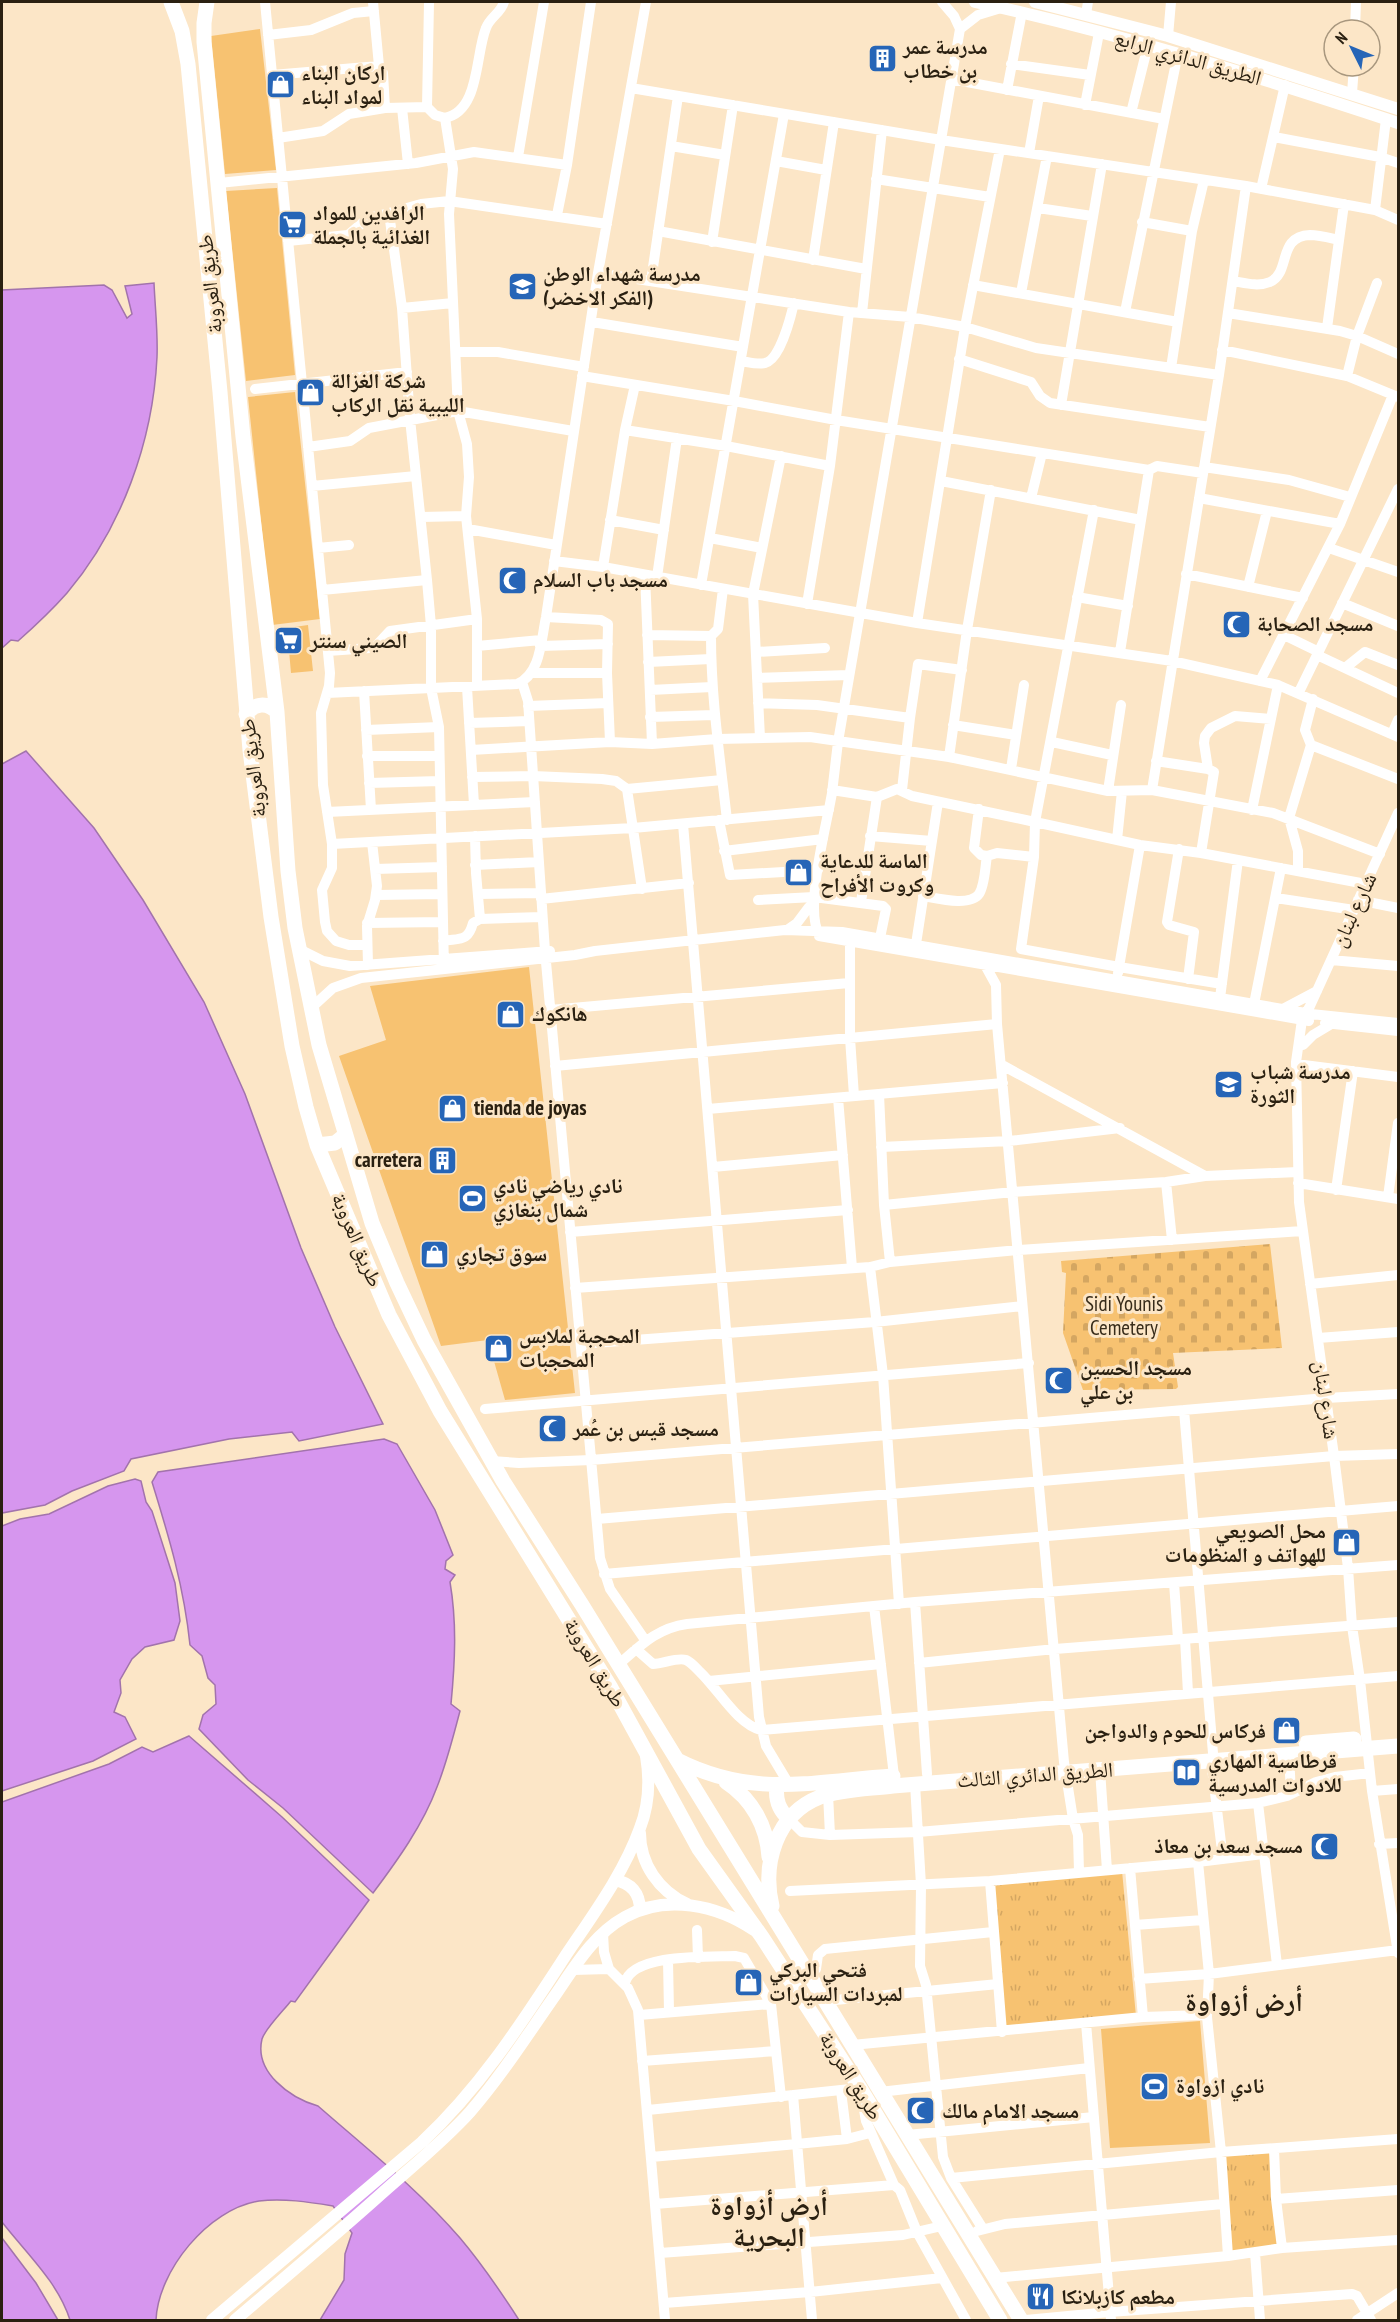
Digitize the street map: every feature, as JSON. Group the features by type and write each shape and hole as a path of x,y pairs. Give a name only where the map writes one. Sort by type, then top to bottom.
{"highway":[{"name":"طريق العروبة","path":"171,2 182,31 188,64 224,427 246,714 279,972 295,1065 317,1144 389,1315 418,1372 454,1434 572,1623 645,1749 690,1833 869,2094 942,2226 1000,2320"},
{"name":"طريق العروبة","path":"207,2 204,42 243,437 277,712 288,871 310,1009 331,1090 372,1222 397,1283 438,1367 491,1461 852,2045 869,2094 907,2135 1021,2320"},
{"path":"246,714 259,705 271,706 277,712"},
{"path":"317,1144 331,1145 345,1135"},
{"name":"الطريق الدائري الثالث","path":"677,1760 720,1778 754,1785 784,1786 927,1773 1289,1754 1367,1743 1398,1736"},
{"name":"الطريق الدائري الثالث","path":"777,1923 768,1890 769,1860 780,1832 789,1819 807,1803 828,1794 1064,1767 1100,1770 1330,1740 1398,1746"},
{"path":"720,1778 742,1794 758,1816 767,1842 769,1860"},
{"path":"784,1786 776,1797 779,1807 789,1819"},
{"path":"690,1833 698,1820 712,1817"}],"main road":[{"name":"الطريق الدائري الرابع","path":"975,2 1178,53 1285,85 1398,123"},
{"name":"الطريق الدائري الرابع","path":"1035,2 1087,8 1398,109"},
{"path":"235,2320 409,2162 490,2068 615,1880 640,1828 648,1789 645,1749"},
{"path":"640,1828 643,1854 650,1871 666,1891 688,1905"},
{"path":"615,1880 623,1882 634,1890 638,1897 640,1910"},
{"path":"212,2320 455,2127 495,2081 573,1970 603,1933 616,1922 640,1910 659,1906 688,1905 728,1915 762,1936"}],"street":[{"path":"265,2 330,678 321,717 323,785 332,844 332,868 322,890 326,927 330,935 340,943 367,945"},
{"path":"429,2 427,107 435,115 445,118 458,113 470,97 485,29 492,17 503,7 504,2"},
{"path":"518,157 544,2"},
{"path":"557,215 567,165 591,2"},
{"path":"327,693 522,682 531,673 536,663 546,617 598,273 646,2"},
{"path":"812,933 813,904 843,709 960,29 954,16 942,2"},
{"path":"1168,36 1171,2"},
{"path":"1355,18 1356,2"},
{"path":"268,35 311,30 373,6 379,66 383,73 385,108"},
{"path":"960,29 978,15 1005,8"},
{"path":"1006,90 1022,12"},
{"path":"1085,105 1099,33"},
{"path":"1131,113 1148,45"},
{"path":"1125,312 1178,53"},
{"path":"1011,64 1090,75"},
{"path":"272,75 379,66"},
{"path":"1352,93 1353,78"},
{"path":"951,80 1164,118"},
{"path":"1261,189 1285,85"},
{"path":"631,88 941,140 1246,186 1375,210 1398,220"},
{"path":"651,281 678,96"},
{"path":"1029,153 1039,96"},
{"path":"712,242 733,105"},
{"path":"278,138 323,131 349,114 385,108 427,107"},
{"path":"402,108 408,164"},
{"path":"701,585 784,114"},
{"path":"445,118 453,169 449,201 458,411 467,444 469,477 466,516 477,619 477,646 469,723 474,805"},
{"path":"1375,210 1386,119"},
{"path":"813,260 834,122"},
{"path":"862,312 882,130"},
{"path":"1274,137 1380,157 1398,163"},
{"path":"671,146 725,155"},
{"path":"917,623 964,327 1000,149"},
{"path":"219,183 408,164 451,155 474,153 567,165"},
{"path":"1021,293 1047,156"},
{"path":"776,161 826,170"},
{"path":"1061,405 1102,164"},
{"path":"876,179 990,197"},
{"path":"1171,368 1192,231 1204,180"},
{"path":"1152,790 1219,375 1246,186"},
{"path":"288,241 348,235 368,218 421,204 449,201 608,224"},
{"path":"1326,328 1344,204"},
{"path":"1038,208 1092,216"},
{"path":"389,213 402,308 410,419 428,580 431,688 439,727 444,964"},
{"path":"1142,222 1192,231"},
{"path":"658,231 866,269"},
{"path":"1233,281 1260,284 1273,281 1280,272 1286,249 1296,239 1310,235 1339,240"},
{"path":"598,273 849,312 910,317 964,327 1036,348 1219,375"},
{"path":"1347,376 1357,336 1377,283"},
{"path":"973,285 1178,322"},
{"path":"402,308 453,303"},
{"path":"741,361 766,363 770,360 787,333 794,303"},
{"path":"807,604 830,466 849,312"},
{"path":"1228,313 1326,328 1357,336 1398,352"},
{"path":"592,322 743,346"},
{"path":"1222,350 1347,376 1396,396 1329,548 1260,681"},
{"path":"456,352 498,352 635,385 1149,470 1157,466 1289,480 1350,497"},
{"path":"959,359 1031,382 1044,400 1061,405 1210,427"},
{"path":"255,389 407,372"},
{"path":"603,567 625,430 635,385"},
{"path":"308,447 350,441 369,428 458,411 573,431"},
{"path":"625,430 830,466"},
{"path":"657,577 676,438"},
{"path":"1031,498 1042,453"},
{"path":"760,738 753,594 781,456"},
{"path":"1120,652 1149,470"},
{"path":"312,486 417,476"},
{"path":"941,481 1142,520"},
{"path":"1299,692 1363,561 1394,508 1398,489"},
{"path":"949,757 967,630 991,490"},
{"path":"1199,498 1340,524"},
{"path":"1094,510 1052,742 1035,822 1034,857 1021,949 1222,984"},
{"path":"1248,586 1267,511"},
{"path":"421,517 466,516"},
{"path":"610,520 664,530"},
{"path":"468,529 556,545"},
{"path":"710,538 762,548"},
{"path":"318,548 349,545"},
{"path":"1329,548 1398,572"},
{"path":"554,561 603,567 917,623 1173,661 1299,692 1395,736 1398,720"},
{"path":"1186,574 1303,598"},
{"path":"645,575 652,744"},
{"path":"322,590 428,580"},
{"path":"723,589 718,629 711,636 711,659 714,716 722,780 724,851 728,871 734,876 818,870"},
{"path":"1077,597 1128,606"},
{"path":"1342,603 1398,626"},
{"path":"546,617 605,621 608,624 607,673 610,742"},
{"path":"328,651 370,648 376,646 390,632 477,619"},
{"path":"647,635 711,636"},
{"path":"1284,635 1344,668 1398,693"},
{"path":"477,646 541,643 608,644"},
{"path":"756,652 825,648"},
{"path":"1344,668 1365,651 1398,665"},
{"path":"648,662 711,659"},
{"path":"902,790 918,664 962,670"},
{"path":"531,673 607,673"},
{"path":"758,678 849,675"},
{"path":"522,682 528,706 545,955 591,1460 604,1574 614,1596 645,1641"},
{"path":"1011,769 1024,685"},
{"path":"1252,810 1278,685"},
{"path":"650,690 712,687"},
{"path":"364,691 371,810"},
{"path":"1298,870 1298,851 1289,818 1311,745 1305,730 1313,699"},
{"path":"758,703 816,705 910,718"},
{"path":"528,706 608,704"},
{"path":"1108,791 1121,705"},
{"path":"650,717 714,716"},
{"path":"1208,769 1204,743 1205,736 1211,728 1235,716 1272,719"},
{"path":"469,723 529,721"},
{"path":"953,725 1016,735"},
{"path":"366,730 439,727"},
{"path":"471,750 610,742 652,744 717,739 801,737 949,757 1108,791 1152,790 1252,810 1289,818 1380,854"},
{"path":"1052,742 1112,755"},
{"path":"1311,745 1398,779"},
{"path":"368,756 439,756"},
{"path":"1156,761 1213,770 1215,774 1201,853"},
{"path":"472,777 533,776 610,779 623,784 627,789 642,889"},
{"path":"627,789 722,780"},
{"path":"369,783 440,781"},
{"path":"832,790 877,797 890,791 902,790 912,796 1140,845 1179,849 1366,884"},
{"path":"1117,840 1122,791"},
{"path":"861,902 877,797"},
{"path":"327,812 535,802"},
{"path":"916,944 938,802"},
{"path":"979,809 974,848 981,855 997,853 1034,857"},
{"path":"332,844 633,828 829,810"},
{"name":"شارع لبنان","path":"1398,813 1307,1015 1296,1063 1298,1178 1302,1231 1334,1456 1379,1844 1394,1901 1398,1951"},
{"path":"683,824 761,1730 784,1786"},
{"path":"475,836 480,920"},
{"path":"870,836 932,841"},
{"path":"724,851 823,839"},
{"path":"368,965 367,923 376,895 372,842"},
{"path":"1116,980 1140,845"},
{"path":"1179,849 1167,922 1168,925 1194,932 1188,979"},
{"path":"923,896 958,902 978,896 987,856"},
{"path":"1220,998 1238,860"},
{"path":"475,866 539,862"},
{"path":"375,869 442,867"},
{"path":"1254,1004 1281,868"},
{"path":"478,894 541,896 642,889 689,883"},
{"path":"376,895 442,894"},
{"path":"1276,898 1398,908"},
{"path":"758,900 813,904 861,902 885,907 880,938"},
{"path":"781,932 797,923 813,904"},
{"path":"813,904 834,931 1283,1009 1333,1023 1398,1031"},
{"path":"443,940 466,938 473,924 480,920 542,917"},
{"path":"367,923 443,922"},
{"path":"310,1009 326,993 354,980 444,964 545,955 579,949 595,951 781,932 842,932"},
{"path":"812,933 850,942 1008,969 1307,1015 1398,1023"},
{"path":"850,942 850,1038 854,1096"},
{"path":"299,949 333,964 368,965 523,961 545,955"},
{"path":"1331,960 1398,966"},
{"path":"523,961 547,977"},
{"path":"985,965 996,985 1022,1306 1040,1482 1064,1767 1078,1835 1079,1872"},
{"path":"996,985 1008,969"},
{"path":"550,1010 849,983"},
{"path":"1283,1009 1317,991"},
{"name":"شارع لبنان","path":"1296,1063 1302,1045 1307,1015"},
{"path":"1302,1045 1333,1023"},
{"path":"555,1066 998,1024"},
{"path":"1296,1063 1398,1077"},
{"path":"1002,1065 1205,1176"},
{"path":"1336,1190 1353,1071"},
{"path":"708,1109 1003,1083"},
{"path":"879,1094 884,1205 890,1262"},
{"path":"838,1098 852,1268"},
{"path":"884,1205 1013,1192 1166,1182 1205,1176 1298,1178 1336,1190 1394,1198 1398,1123"},
{"path":"881,1147 1009,1141 1120,1128"},
{"path":"712,1167 843,1155"},
{"path":"1166,1182 1172,1240"},
{"path":"570,1232 848,1210"},
{"path":"575,1288 870,1267 890,1262 1019,1250 1302,1231"},
{"path":"870,1267 883,1375 899,1604"},
{"path":"1310,1284 1398,1275"},
{"path":"580,1344 875,1322 1022,1306"},
{"path":"1318,1338 1398,1332"},
{"path":"485,1409 1029,1363"},
{"path":"491,1461 519,1463 591,1460 1326,1398 1398,1394"},
{"path":"1184,1410 1212,1757 1223,1859"},
{"path":"597,1519 1334,1456 1398,1454"},
{"path":"503,1481 519,1463"},
{"path":"604,1574 1398,1506"},
{"path":"618,1665 656,1633 674,1626 915,1602 1398,1565"},
{"path":"1173,1583 1188,1693"},
{"path":"915,1602 927,1773"},
{"path":"874,1606 894,1776"},
{"path":"919,1663 1055,1649 1398,1622"},
{"path":"636,1649 653,1664 684,1659 709,1681 742,1720 753,1728 761,1730 1398,1676"},
{"path":"709,1681 881,1664"},
{"path":"1289,1754 1291,1794"},
{"path":"1100,1770 1107,1870"},
{"path":"789,1819 802,1832 830,1835 918,1832 1258,1803 1291,1794 1316,1782 1335,1777 1370,1773"},
{"path":"915,1784 921,1885 920,1969 927,1991 944,2162 951,2178 982,2229"},
{"path":"1372,1791 1398,1789"},
{"path":"828,1794 830,1835"},
{"path":"1258,1803 1278,1965"},
{"path":"1379,1844 1398,1843"},
{"path":"790,1891 990,1881 1263,1854"},
{"path":"1198,1862 1209,1974 1207,2017 1221,2152 1228,2256"},
{"path":"1130,1868 1143,2017"},
{"path":"990,1881 1002,2032"},
{"path":"1135,1925 1203,1920"},
{"path":"697,1930 698,1958"},
{"path":"809,1975 816,1969 818,1955 825,1949 993,1932"},
{"path":"603,1933 604,1952 609,1969 625,1983 634,1998 639,2015 665,2320"},
{"path":"1139,1979 1209,1974 1398,1951"},
{"path":"625,1983 626,1978 638,1968 652,1962 735,1956 744,1958 771,2004 781,2097"},
{"path":"668,1960 669,2012"},
{"path":"573,1970 609,1969"},
{"path":"825,2001 998,1984"},
{"path":"639,2015 771,2004"},
{"path":"852,2045 1143,2017 1201,2014 1207,2017"},
{"path":"1086,2023 1111,2316"},
{"path":"642,2061 776,2051"},
{"path":"648,2110 841,2091 869,2094 1089,2068"},
{"path":"841,2091 847,2139"},
{"path":"869,2094 864,2110 870,2133 894,2185 902,2193 918,2232 965,2320"},
{"path":"793,2095 812,2320"},
{"path":"907,2135 1094,2116"},
{"path":"651,2157 847,2139 870,2133"},
{"path":"951,2178 1221,2152 1398,2139"},
{"path":"1274,2149 1276,2199 1282,2248"},
{"path":"655,2204 894,2185"},
{"path":"1276,2199 1398,2190"},
{"path":"968,2236 982,2229 1005,2224 1224,2204"},
{"path":"660,2253 918,2232 942,2226"},
{"path":"995,2278 1228,2256 1282,2248 1398,2240"},
{"path":"1255,2253 1260,2320"},
{"path":"664,2303 810,2292 942,2278"},
{"path":"1357,2320 1369,2317 1398,2293"},
{"path":"1026,2320 1111,2316 1352,2294 1357,2296 1369,2317"}],"green space":[{"path":"260,29 276,170 225,174 211,36"},
{"path":"277,188 295,375 246,381 226,191"},
{"path":"295,392 320,619 272,625 248,397"},
{"path":"308,625 313,671 291,673 287,628"},
{"name":"نادي رياضي نادي شمال بنغازي","path":"529,967 575,1393 505,1400 488,1340 441,1346 339,1056 386,1040 370,986"},
{"name":"Sidi Younis Cemetery","path":"1270,1244 1282,1348 1173,1353 1178,1387 1176,1389 1083,1390 1063,1333 1066,1273 1062,1272 1061,1261"},
{"path":"1122,1871 1136,2016 1004,2029 994,1885"},
{"name":"نادي ازواوة","path":"1200,2021 1210,2143 1110,2148 1101,2029"},
{"path":"1274,2149 1282,2248 1228,2256 1221,2152"}],"shaded area":[{"path":"154,283 157,357 154,389 141,451 119,512 104,541 67,593 18,641 11,640 2,648 2,290 104,285 112,290 127,318 132,314 125,286"},
{"path":"26,751 94,828 143,900 204,1002 245,1094 301,1248 335,1327 383,1424 299,1441 292,1432 229,1439 131,1459 124,1471 72,1491 45,1505 2,1513 2,764"},
{"path":"384,1439 397,1444 435,1510 453,1555 446,1561 445,1569 455,1575 450,1582 455,1643 451,1704 460,1711 444,1768 431,1801 409,1842 373,1893 283,1808 248,1780 199,1729 203,1715 216,1704 215,1685 208,1678 202,1656 190,1645 180,1582 152,1482 158,1472"},
{"path":"135,1479 141,1481 146,1502 152,1511 175,1583 180,1621 174,1640 145,1647 132,1659 120,1680 121,1693 114,1712 125,1717 136,1739 93,1761 2,1791 2,1526 20,1519 49,1514 108,1486"},
{"path":"189,1736 282,1817 369,1900 295,2002 291,2001 264,2035 261,2051 263,2062 269,2073 276,2082 296,2097 318,2106 427,2203 476,2258 519,2320 320,2320 344,2280 345,2254 352,2233 333,2206 277,2200 259,2201 240,2206 205,2229 176,2263 159,2301 156,2320 70,2320 50,2280 2,2222 2,1802 109,1764 142,1747 153,1752"},
{"path":"2,2238 36,2283 58,2320 2,2320"}],"place":[{"name":"مدرسة عمر بن خطاب","path":"882,59"},
{"name":"اركان البناء لمواد البناء","path":"280,85"},
{"name":"الرافدين للمواد الغذائية بالجملة","path":"292,225"},
{"name":"مدرسة شهداء الوطن (الفكر الاخضر)","path":"522,286"},
{"name":"شركة الغزالة الليبية نقل الركاب","path":"310,393"},
{"name":"مسجد باب السلام","path":"512,580"},
{"name":"مسجد الصحابة","path":"1236,624"},
{"name":"الصيني سنتر","path":"289,641"},
{"name":"الماسة للدعاية وكروت الأفراح","path":"799,873"},
{"name":"هانكوك","path":"511,1014"},
{"name":"مدرسة شباب الثورة","path":"1229,1084"},
{"name":"tienda de joyas","path":"453,1108"},
{"name":"carretera","path":"443,1160"},
{"name":"نادي رياضي نادي شمال بنغازي","path":"472,1198"},
{"name":"سوق تجاري","path":"435,1254"},
{"name":"المحجبة لملابس المحجبات","path":"498,1348"},
{"name":"مسجد الحسين بن علي","path":"1059,1380"},
{"name":"مسجد قيس بن عُمر","path":"552,1429"},
{"name":"محل الصويعي للهواتف و المنظومات","path":"1347,1543"},
{"name":"فركاس للحوم والدواجن","path":"1287,1731"},
{"name":"قرطاسية المهاري للادوات المدرسية","path":"1187,1773"},
{"name":"مسجد سعد بن معاذ","path":"1324,1846"},
{"name":"فتحي البركي لمبردات السيارات","path":"748,1982"},
{"name":"نادي ازواوة","path":"1155,2086"},
{"name":"مسجد الامام مالك","path":"921,2111"},
{"name":"مطعم كازبلانكا","path":"1040,2297"}],"district":[{"name":"أرض أزواوة","path":"1244,2002"},
{"name":"أرض أزواوة البحرية","path":"769,2222"}]}
